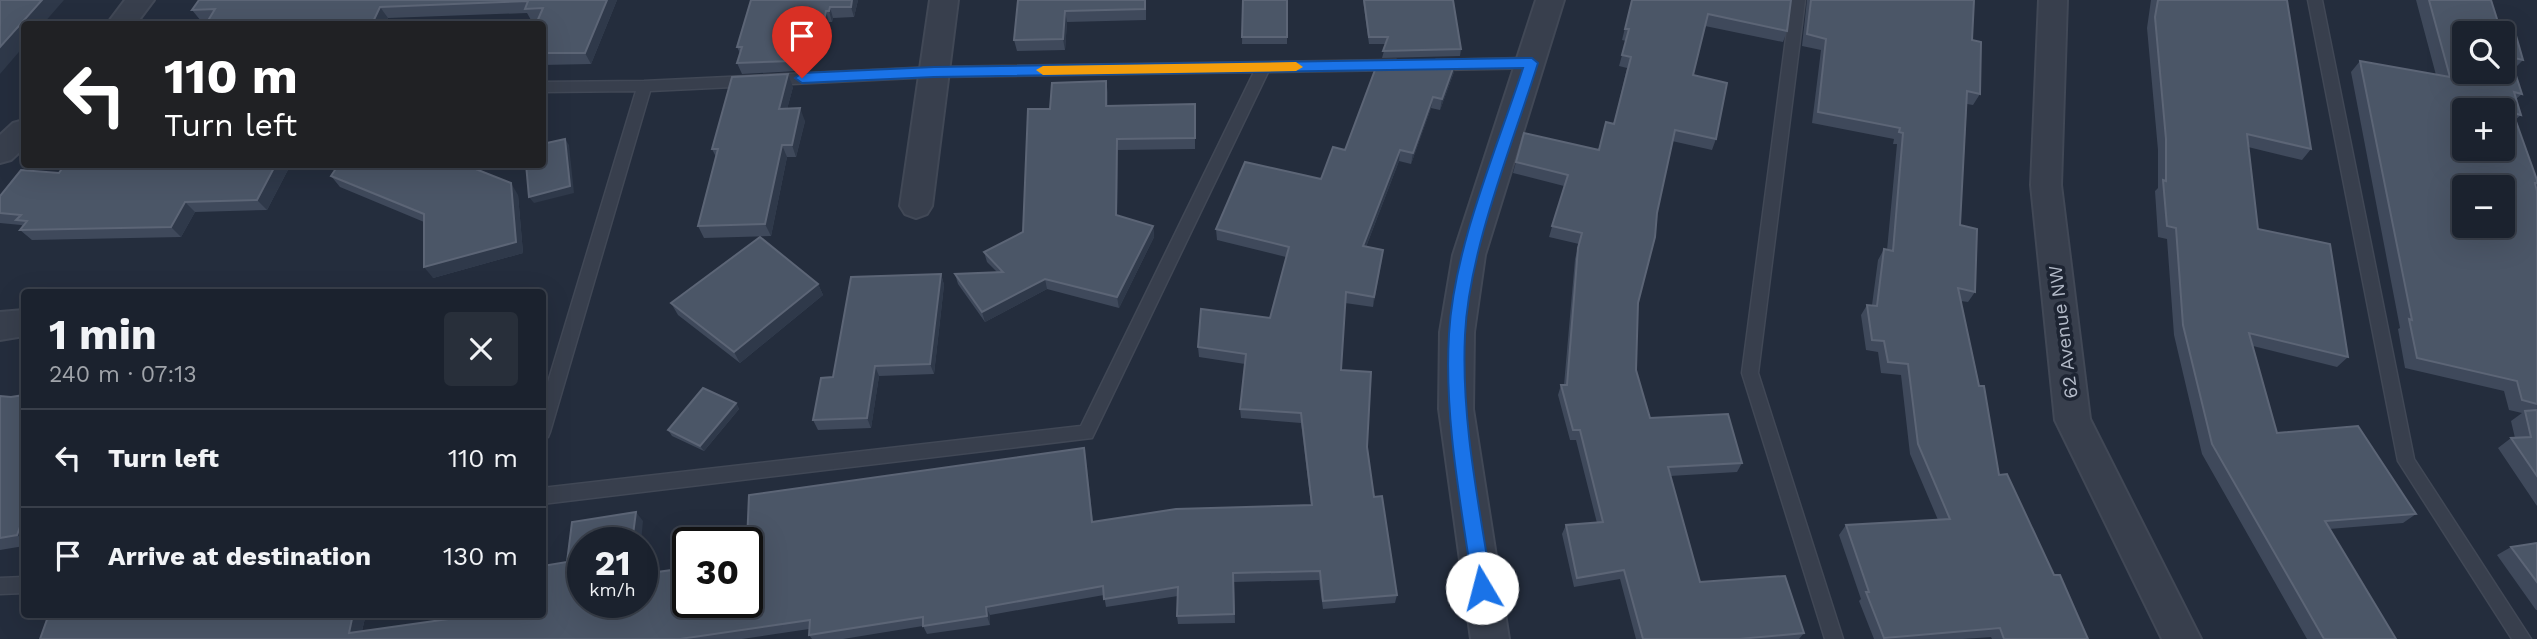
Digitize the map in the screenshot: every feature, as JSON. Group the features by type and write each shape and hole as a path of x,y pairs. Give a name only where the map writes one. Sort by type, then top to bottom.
{"street":[{"path":"124,21 141,0"},
{"path":"916,206 944,0"},
{"path":"1490,639 1456,409 1457,332 1469,255 1550,0"},
{"name":"62 Avenue NW","path":"2053,0 2046,185 2074,419 2182,639"},
{"path":"0,152 21,134"},
{"path":"0,326 21,323"}],"lane":[{"path":"1798,0 1750,373 1834,639"},
{"path":"2315,0 2406,461 2522,639"},
{"path":"546,87 644,86 934,72 1532,63"},
{"path":"546,496 1086,433 1263,67"},
{"path":"546,418 644,86"},
{"path":"0,586 21,585"}],"building":[{"path":"0,0 42,0 21,21 0,47"},
{"path":"199,0 607,0 585,53 546,53 546,21 537,21 543,8 525,9 528,1 380,7 373,21 208,21 215,9 192,10"},
{"path":"751,0 852,0 851,7 830,7 829,11 826,11 819,45 796,46 792,61 737,63 742,47 737,47"},
{"path":"1018,0 1145,0 1145,9 1065,11 1063,39 1014,40"},
{"path":"1243,0 1287,0 1287,37 1242,37"},
{"path":"1364,0 1453,0 1461,49 1383,51 1388,37 1369,37"},
{"path":"1632,0 1791,0 1787,31 1708,14 1693,75 1727,83 1716,139 1675,130 1657,213 1655,237 1638,303 1636,370 1650,418 1728,414 1742,463 1668,467 1700,582 1785,576 1804,633 1739,639 1643,639 1624,570 1577,578 1566,525 1603,522 1580,430 1573,430 1561,385 1567,385 1578,248 1582,233 1552,226 1568,175 1516,162 1524,133 1599,150 1606,122 1614,124 1631,57 1622,55 1629,29 1625,29"},
{"path":"1811,0 1974,0 1972,40 1981,42 1980,94 1967,91 1960,225 1977,229 1975,292 1958,288 1979,386 1984,386 1999,475 2007,474 2054,575 2060,575 2088,639 2004,639 2000,628 1884,638 1866,592 1869,592 1846,525 1950,519 1918,444 1908,364 1888,362 1884,341 1872,340 1867,305 1877,306 1884,249 1893,251 1903,133 1899,132 1900,128 1818,112 1826,39 1807,34"},
{"path":"2158,0 2287,0 2311,149 2247,134 2258,229 2330,244 2348,357 2249,333 2277,433 2358,426 2416,514 2325,521 2396,639 2324,639 2212,444 2183,325 2176,228 2167,226 2163,180 2166,181 2166,139 2155,17"},
{"path":"2429,0 2491,0 2498,21 2452,21 2452,84 2515,84 2515,72 2522,94 2514,92 2521,115 2515,114 2515,98 2452,98 2452,161 2515,161 2515,119 2537,180 2537,404 2522,400 2517,381 2417,358 2409,319 2412,320 2360,61 2450,77"},
{"path":"2515,32 2523,60 2515,58"},
{"path":"1456,60 1442,99 1433,97 1413,153 1400,150 1363,246 1383,250 1374,297 1346,292 1341,370 1371,372 1367,447 1374,497 1382,496 1397,595 1323,601 1320,571 1233,573 1234,614 1177,616 1178,587 1104,599 1103,586 986,607 987,616 923,626 923,617 809,635 810,620 680,639 40,639 48,618 352,618 349,633 456,618 546,618 546,565 567,562 567,618 658,618 658,572 672,570 672,618 763,618 763,527 748,527 749,495 1084,448 1092,522 1176,509 1312,505 1301,413 1240,409 1246,354 1198,347 1201,309 1270,318 1289,247 1216,229 1245,162 1321,179 1333,147 1345,150 1378,62"},
{"path":"788,74 779,109 800,108 792,145 782,145 765,224 698,226 718,149 712,149 732,77"},
{"path":"1106,81 1106,106 1195,104 1195,138 1117,139 1116,215 1153,226 1117,297 1045,279 982,312 955,274 1003,272 984,252 1023,232 1028,109 1050,109 1052,83"},
{"path":"565,139 570,186 529,197 526,168 546,168 546,143"},
{"path":"62,168 274,168 257,200 185,202 171,227 20,230 27,221 16,220 21,215 0,213 0,196 21,170 59,173"},
{"path":"336,168 473,168 511,183 516,242 424,267 424,214 331,176"},
{"path":"760,237 818,284 734,352 671,303"},
{"path":"941,274 930,364 875,366 867,418 813,420 821,378 833,377 851,277"},
{"path":"703,388 736,403 700,446 668,430"},
{"path":"21,395 21,524 17,535 0,538 0,396"},
{"path":"2537,410 2537,476 2511,438 2531,437 2525,411"},
{"path":"636,512 634,527 571,527 572,522"},
{"path":"2537,543 2537,582 2511,547"}],"slow traffic":[{"path":"1043,70 1296,67"}],"route":[{"path":"802,78 934,72 1532,63 1469,255 1457,332 1456,409 1482,588"}]}
